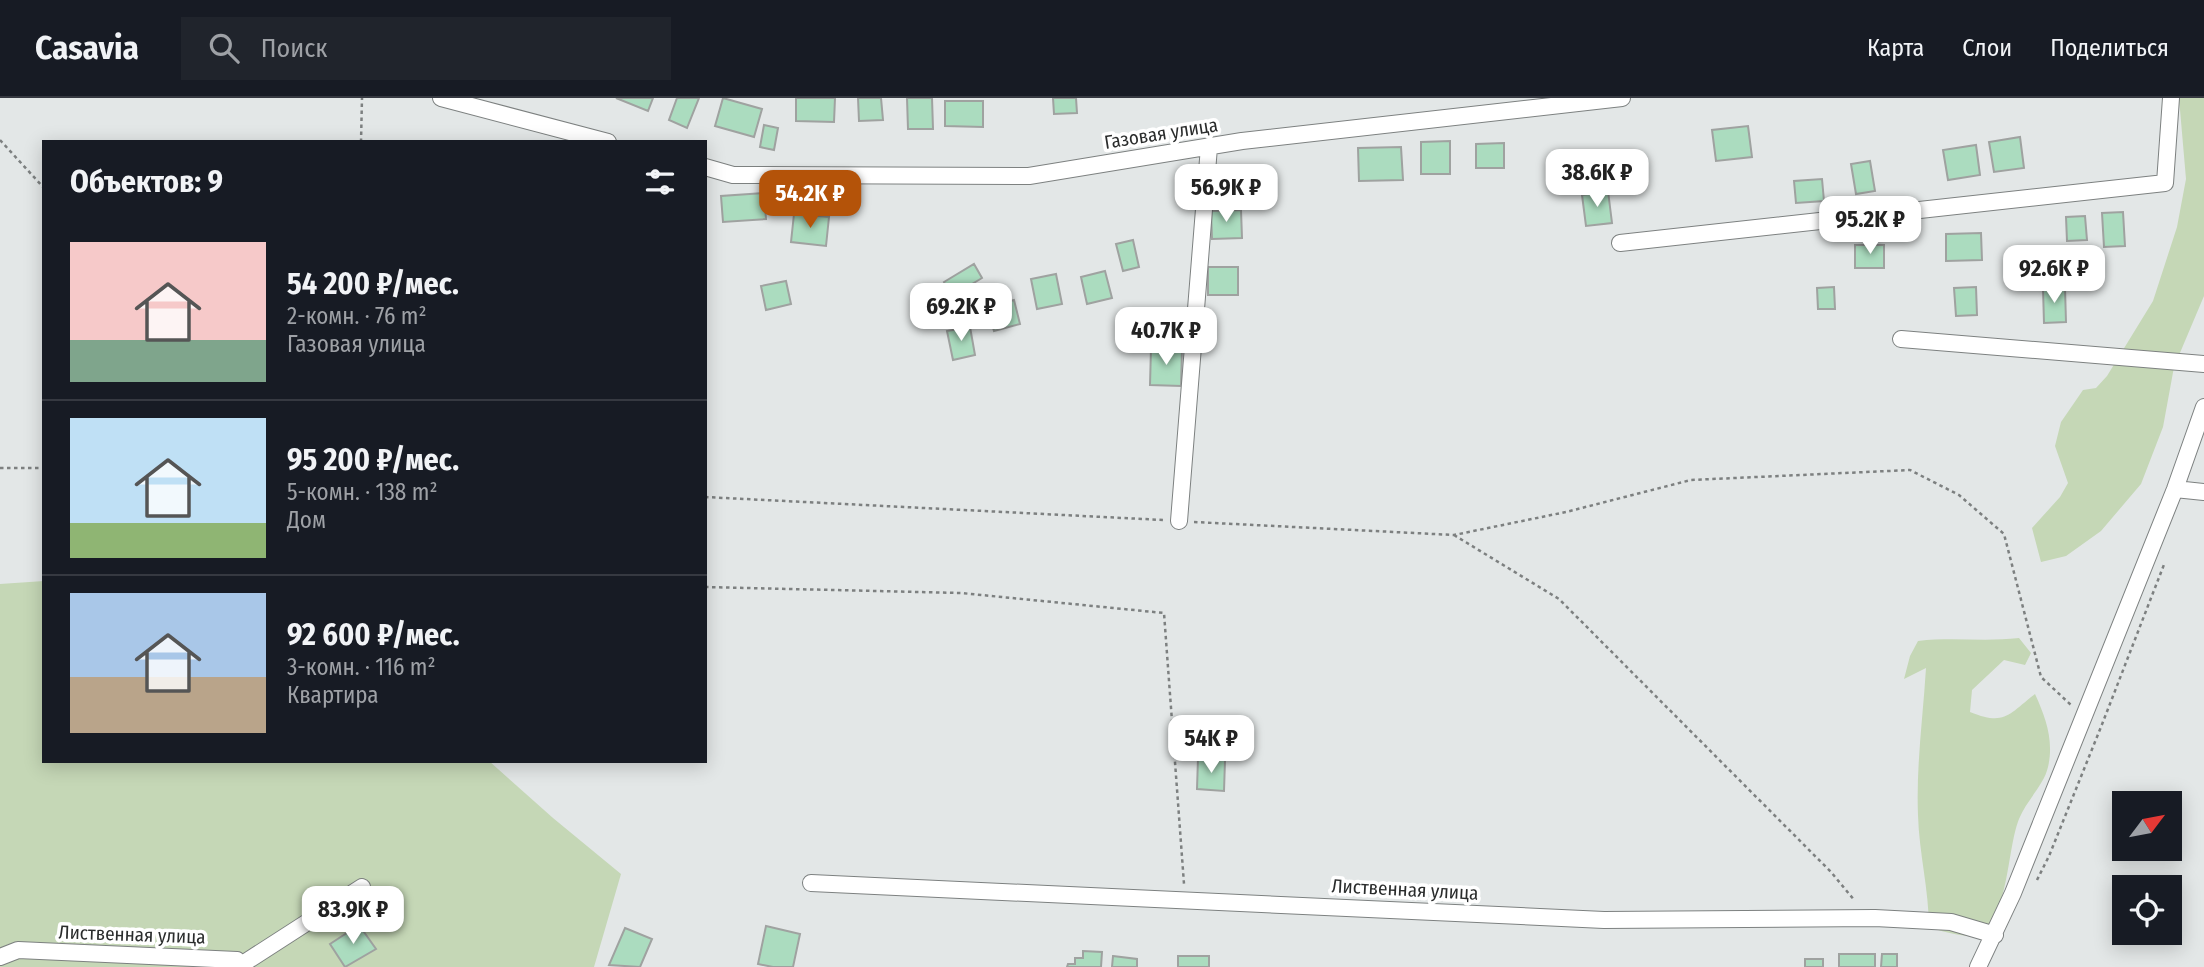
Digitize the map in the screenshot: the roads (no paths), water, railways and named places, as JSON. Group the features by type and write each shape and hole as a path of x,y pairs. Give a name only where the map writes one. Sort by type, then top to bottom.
{"street":[{"path":"442,98 600,140"},
{"path":"503,114 509,98"},
{"name":"Газовая улица","path":"707,168 733,175 1029,176 1209,147 1622,98"},
{"path":"1620,243 2165,183 2171,98"},
{"path":"1179,521 1209,147"},
{"path":"1901,339 2204,364"},
{"path":"1978,967 1994,935 2175,489 2204,407"},
{"path":"2175,489 2204,492"},
{"name":"Лиственная улица","path":"811,883 1604,920 1875,918 1951,922 1994,935"},
{"name":"Лиственная улица","path":"0,957 18,950 237,960 241,966 362,887"}]}
